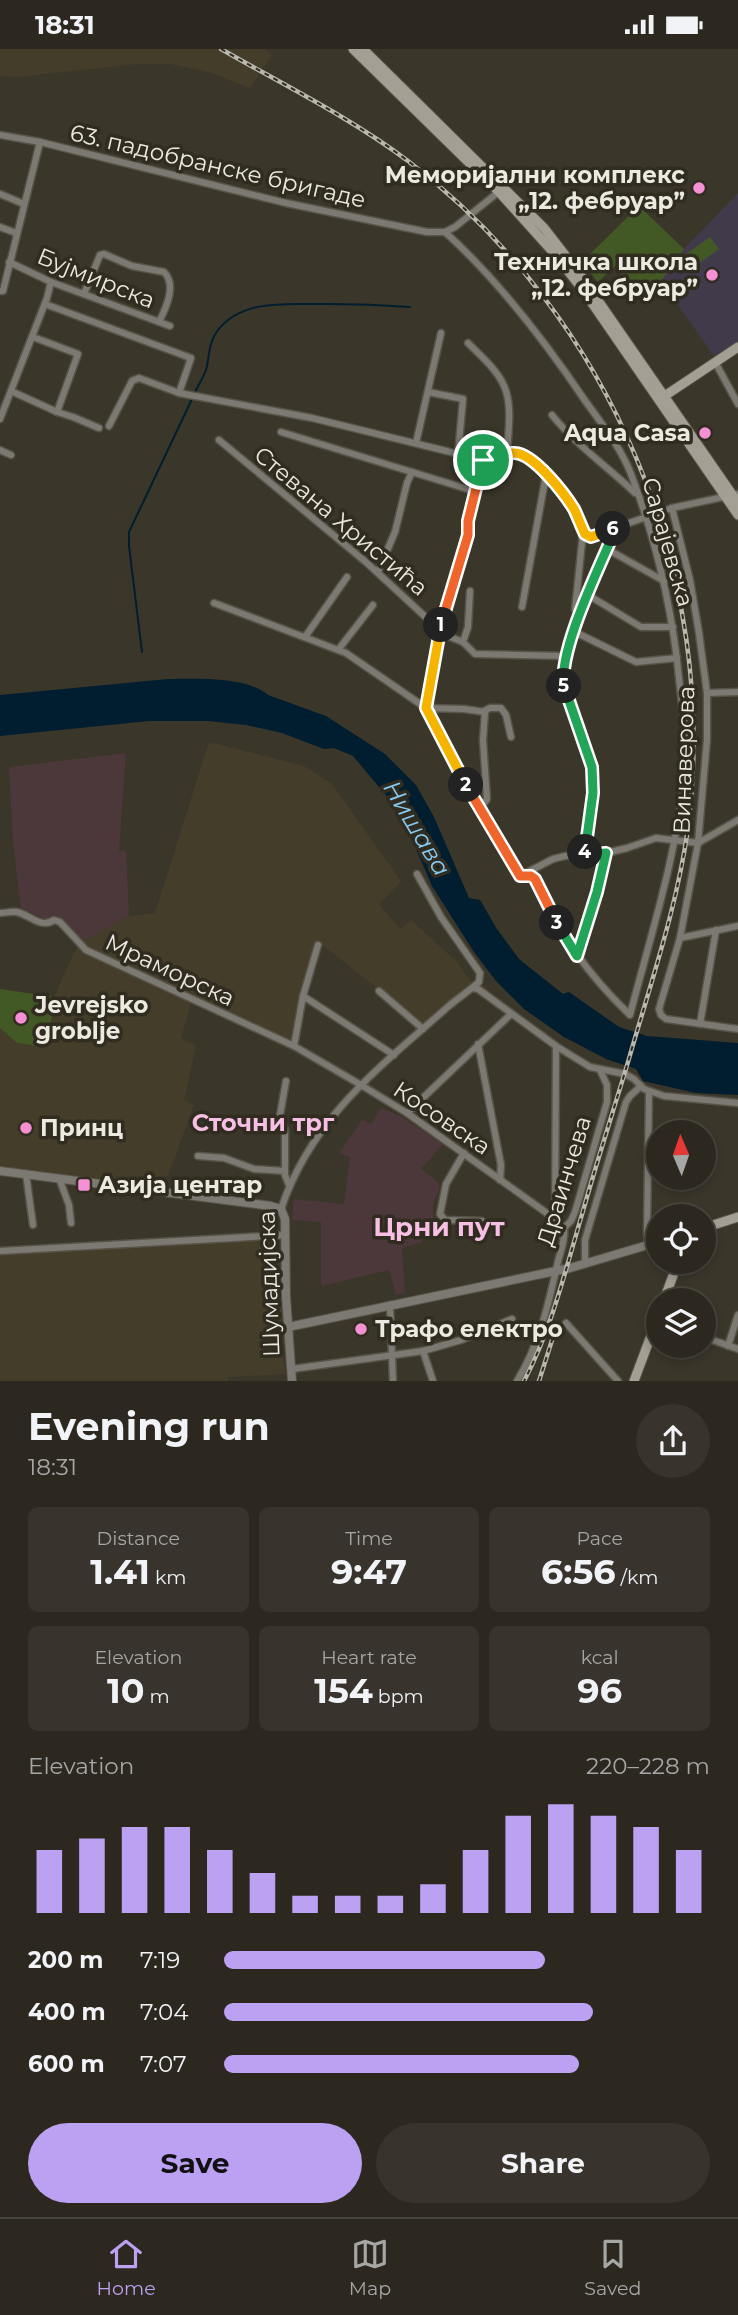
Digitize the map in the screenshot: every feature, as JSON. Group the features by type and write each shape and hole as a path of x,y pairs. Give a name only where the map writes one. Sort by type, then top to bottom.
{"main road":[{"path":"353,49 544,228 579,273 662,398 733,498 738,515"},
{"path":"363,49 502,190"},
{"path":"662,398 738,347"},
{"path":"716,1224 738,1217"},
{"path":"634,1381 646,1349"}],"street":[{"name":"63. падобранске бригаде","path":"0,135 40,142 286,202 418,230 445,232"},
{"path":"1,291 40,142"},
{"path":"445,232 502,190"},
{"path":"0,194 24,204"},
{"path":"0,227 16,233"},
{"name":"Сарајевска","path":"445,232 518,309 568,376 622,457 647,518 673,627 686,759 676,840 630,1015 577,956"},
{"path":"83,294 100,255 104,254 132,266 164,272 169,280 168,304 159,322"},
{"name":"Бујмирска","path":"9,262 51,282 170,326"},
{"path":"0,419 33,337 51,282"},
{"path":"45,304 191,358 179,393"},
{"path":"416,443 441,333"},
{"path":"33,337 78,353 57,412"},
{"path":"468,343 494,369 506,391 507,453"},
{"path":"715,362 738,404"},
{"path":"109,426 135,378 179,393 312,418 483,460 507,453 517,453 530,458 574,510 583,531 575,609 579,617"},
{"path":"11,391 99,428"},
{"path":"428,392 463,399 458,454"},
{"path":"552,415 577,443 636,495"},
{"path":"281,432 474,491"},
{"name":"Стевана Христића","path":"219,440 378,572 445,635 463,642 478,655 566,656"},
{"path":"0,450 11,455"},
{"path":"426,708 439,630 468,535 474,491 483,460"},
{"path":"378,572 395,532 412,472"},
{"path":"522,607 546,475"},
{"path":"583,531 591,537 672,508 733,498"},
{"name":"Винаверова","path":"672,508 690,580 706,693 707,740 698,843 680,938 659,1012 666,1019 700,1024"},
{"path":"585,855 594,781 592,767 563,683 566,656 573,631 616,528"},
{"path":"607,549 664,581"},
{"path":"305,637 347,577"},
{"path":"463,642 468,627 470,591"},
{"path":"588,595 641,627 673,627"},
{"path":"214,603 338,650 386,679 426,708 476,804 520,876"},
{"path":"338,650 373,605"},
{"path":"573,631 636,662 677,658"},
{"path":"706,693 738,692"},
{"path":"426,708 484,711 501,708 506,715 511,737"},
{"path":"476,804 487,799 484,711"},
{"path":"520,876 553,859 606,853 656,838 698,843 738,820"},
{"path":"577,956 606,853"},
{"path":"417,874 462,950 480,973 479,982 473,988 590,1067 625,1074 649,1091 691,1100 738,1103"},
{"path":"520,876 531,876 535,879 553,917 577,956"},
{"name":"Мраморска","path":"0,913 17,912 42,924 54,920 60,922 86,950 294,1046"},
{"path":"680,938 738,926"},
{"path":"716,930 700,1024 738,1029"},
{"path":"294,1046 303,996 318,945"},
{"name":"Шумадијска","path":"292,1381 285,1219 281,1209 289,1185 326,1122 361,1085 473,988"},
{"path":"379,991 424,1029"},
{"path":"303,996 394,1055"},
{"path":"407,1113 511,1014"},
{"path":"478,1044 500,1165 500,1179"},
{"name":"Косовска","path":"294,1046 407,1113 564,1228"},
{"path":"555,1219 556,1046"},
{"name":"Драинчева","path":"517,1381 531,1357 543,1325 564,1239 564,1228 573,1216 607,1102 607,1085 600,1070"},
{"path":"286,1080 280,1115 285,1130 285,1171 289,1185"},
{"path":"585,1264 585,1240 626,1102 641,1086"},
{"path":"647,1204 649,1091"},
{"path":"464,1153 446,1184 440,1214 445,1220 482,1221"},
{"path":"198,1156 224,1158 254,1169 285,1171"},
{"path":"0,1171 281,1209"},
{"path":"26,1174 33,1225"},
{"path":"59,1178 69,1205 71,1223"},
{"path":"0,1251 285,1235"},
{"path":"288,1327 585,1264 646,1246"},
{"path":"390,1305 393,1381"},
{"path":"728,1346 738,1315"},
{"path":"292,1369 423,1351 461,1340 512,1319"},
{"path":"566,1323 618,1381"},
{"path":"716,1342 738,1349"},
{"path":"423,1351 433,1381"}],"shaded area":[{"path":"0,49 264,49 272,55 250,88 209,72 170,64 137,64 19,77 0,76"},
{"path":"738,193 738,341 714,356 661,281 684,249"},
{"path":"209,742 304,766 332,784 401,881 379,905 401,929 411,920 456,961 472,983 425,1025 322,945 292,1051 191,1003 181,1038 196,1046 184,1100 194,1105 168,1176 161,1177 158,1197 0,1175 0,1028 17,1043 43,1047 49,1043 54,997 75,951 84,941 129,916 155,913"},
{"path":"126,753 119,850 126,851 129,916 84,941 57,916 45,919 21,908 13,842 9,767"},
{"path":"381,1108 402,1117 443,1144 421,1169 438,1182 439,1190 433,1205 434,1223 423,1225 420,1232 422,1242 402,1248 405,1293 396,1295 389,1270 321,1286 321,1222 292,1220 294,1199 344,1204 350,1157 339,1153 362,1120 371,1124"},
{"path":"277,1236 284,1344 281,1347 286,1374 228,1377 228,1381 0,1381 0,1255"}],"green space":[{"path":"639,206 684,249 661,281 630,284 615,266 598,282 582,262"},
{"path":"710,237 719,249 691,269 682,257"},
{"path":"0,989 54,997 49,1043 43,1047 17,1043 0,1028"}],"water":[{"name":"Нишава","path":"168,679 206,679 247,684 268,695 326,716 385,754 416,785 434,817 469,898 480,900 519,959 563,994 569,992 619,1027 647,1036 738,1043 738,1095 696,1093 643,1081 636,1069 606,1059 564,1037 524,1009 496,981 474,952 432,886 400,812 353,756 334,748 324,749 282,733 246,725 208,721 149,721 0,736 0,695"}],"waterway":[{"path":"194,394 206,370 215,335 229,319 241,312 285,304 410,307"},
{"path":"142,652 129,532 192,399"}],"railway":[{"path":"221,49 386,145 480,224 542,295 594,373 636,458 667,547 686,639 693,733 688,828 683,858 662,946 564,1276 543,1340 524,1381"},
{"path":"539,1381 553,1337"}],"place":[{"name":"Меморијални комплекс „12. фебруар”","path":"699,188"},
{"name":"Техничка школа „12. фебруар”","path":"712,275"},
{"name":"Aqua Casa","path":"705,433"},
{"name":"Jevrejsko groblje","path":"21,1018"},
{"name":"Принц","path":"26,1128"},
{"name":"Азија центар","path":"84,1185"},
{"name":"Трафо електро","path":"361,1329"}],"district":[{"name":"Сточни трг","path":"263,1122"},
{"name":"Црни пут","path":"439,1227"}],"route":[{"path":"507,453 523,454 537,464 552,481 574,510 585,534 591,537 616,528 573,631 566,656 563,683 592,767 594,781 585,855 606,853 577,956 553,917 535,879 531,876 520,876 476,804 426,708 439,630 468,535 474,491 483,460 507,453"}]}
